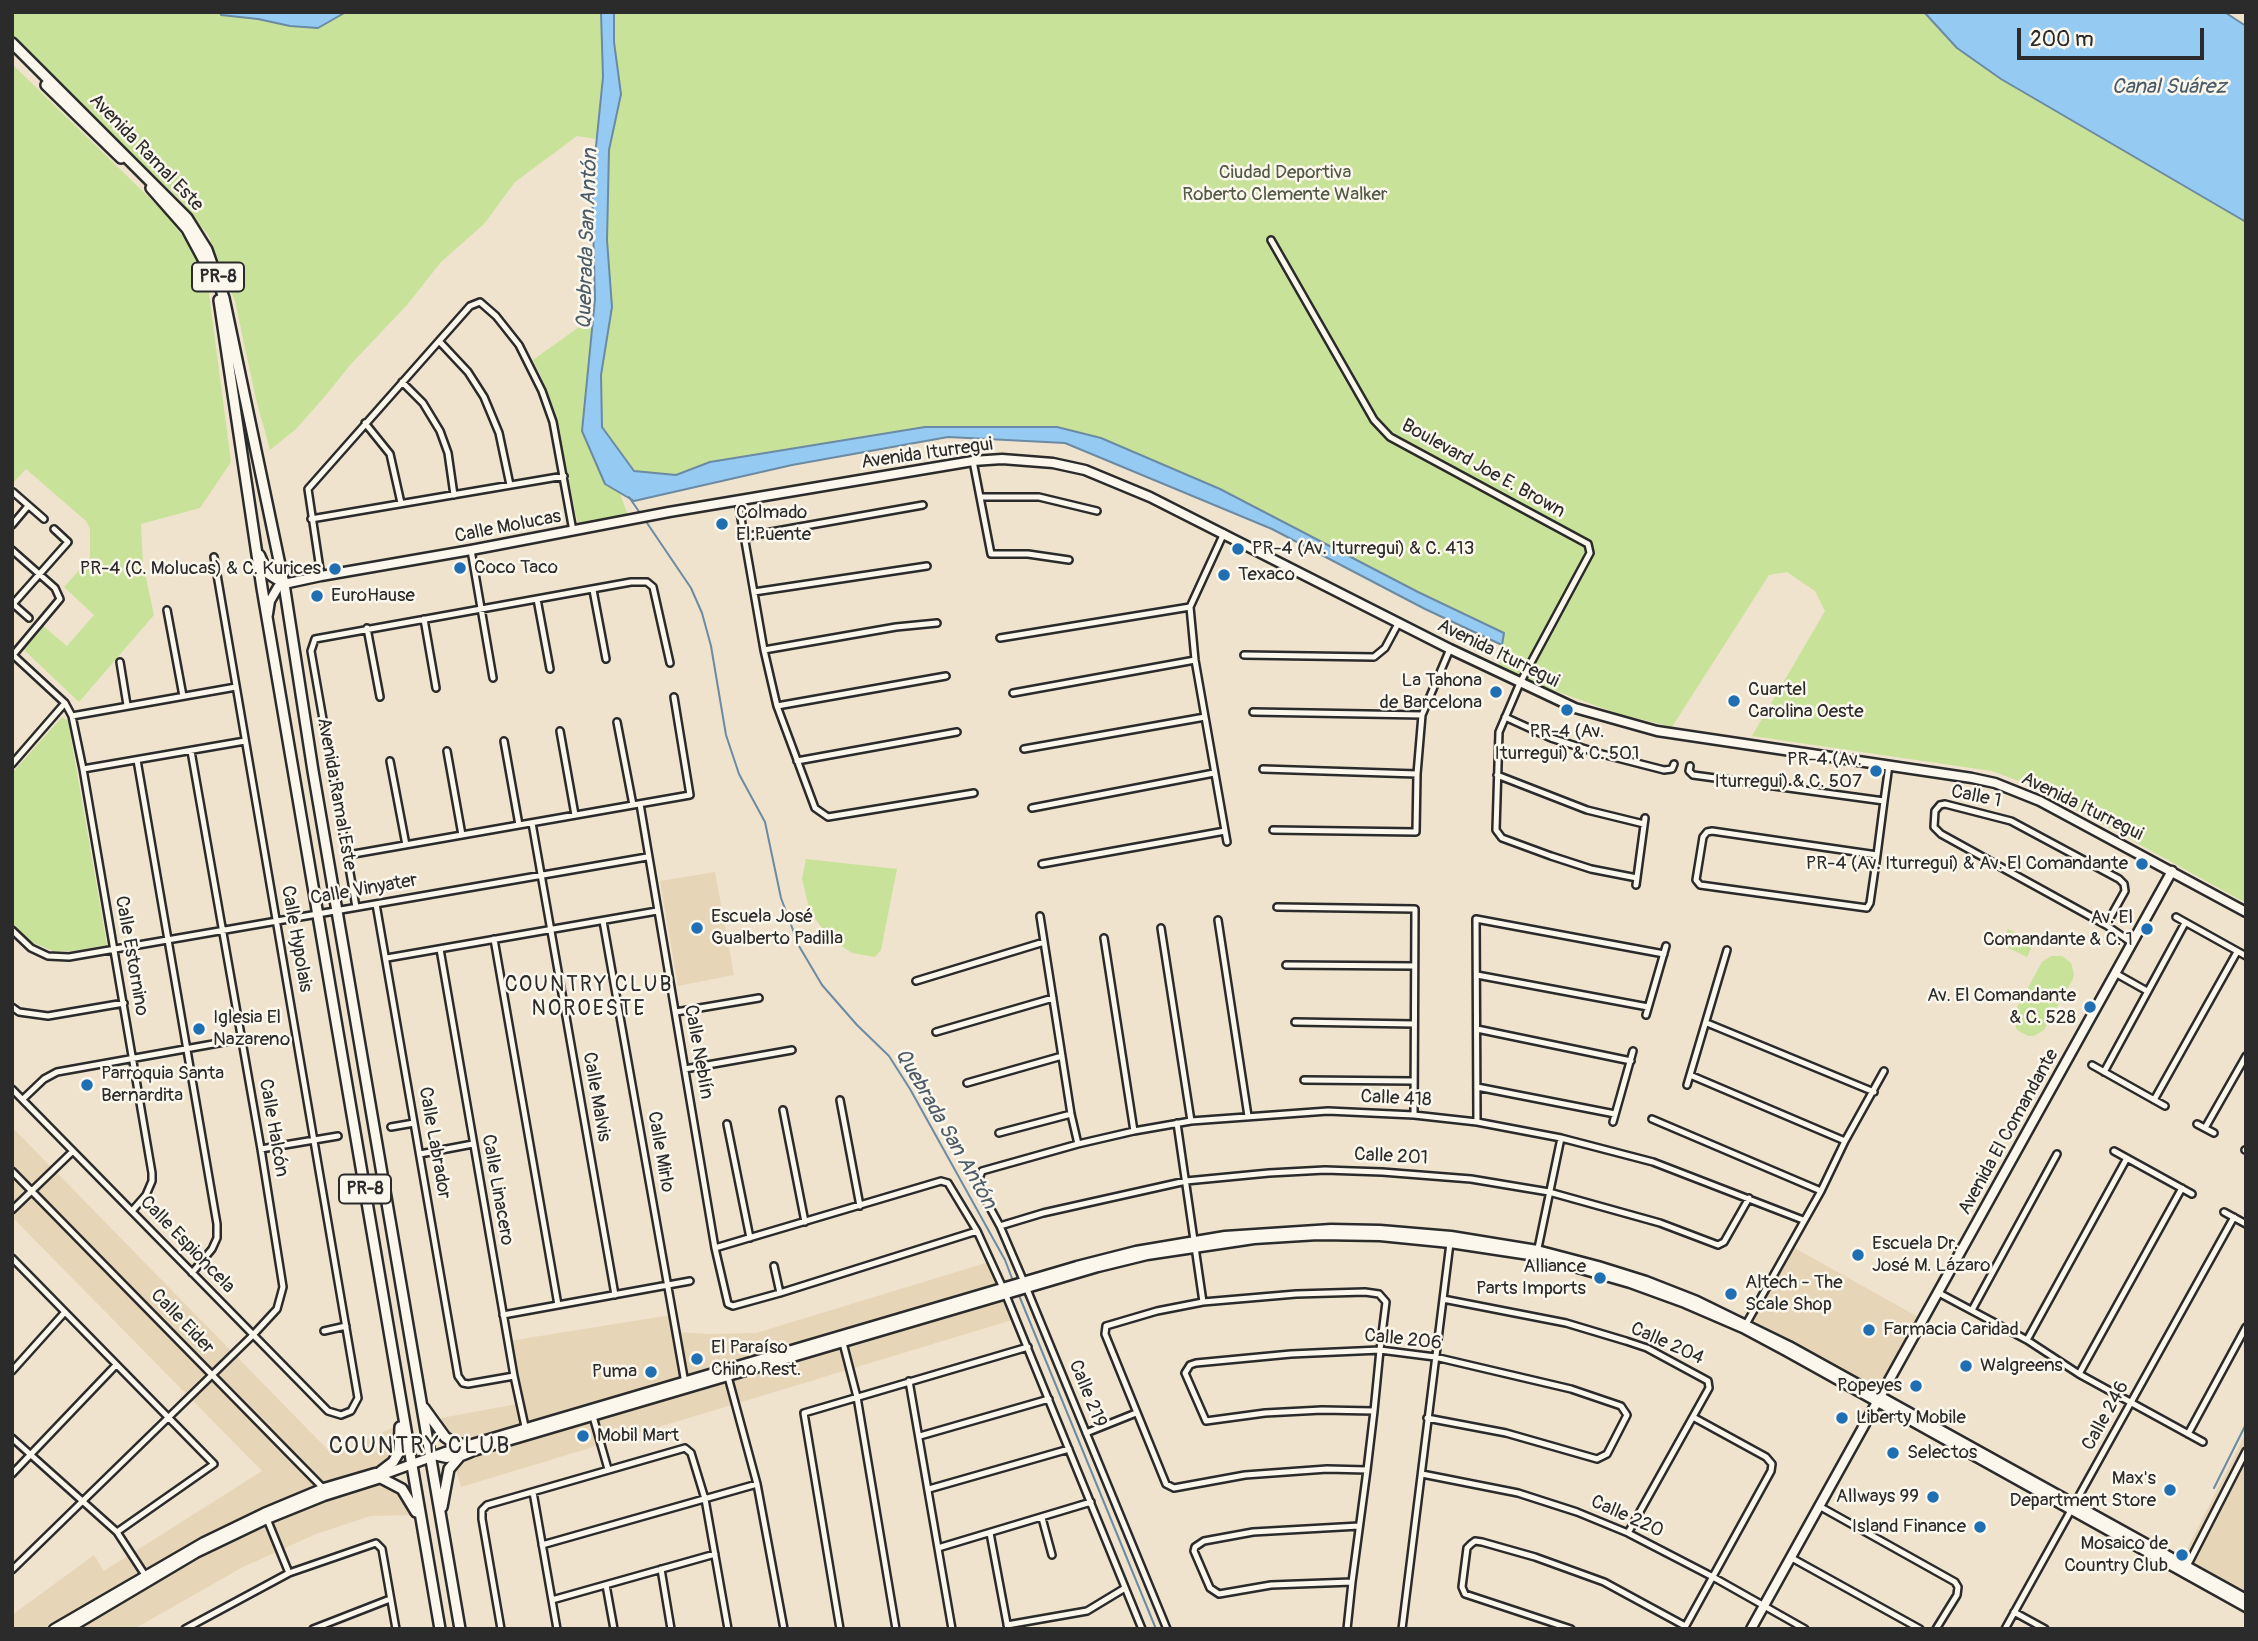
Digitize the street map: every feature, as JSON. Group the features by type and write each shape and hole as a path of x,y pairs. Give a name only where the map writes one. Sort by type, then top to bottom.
{"main road":[{"name":"Avenida Ramal Este","path":"12,43 187,218 207,250 225,298 284,584 421,1404 434,1457 440,1512 460,1629"},
{"name":"Avenida Ramal Este","path":"12,52 169,206 202,254 217,293 268,617 440,1629"},
{"path":"401,1401 399,1452 382,1475 404,1492 422,1523"},
{"path":"421,1404 445,1437 469,1449"},
{"path":"440,1512 449,1469 469,1449"}],"street":[{"name":"Boulevard Joe E. Brown","path":"1271,240 1374,420 1390,437 1588,544 1590,553 1520,683 1499,732 1497,775 1497,833 1502,838 1551,856 1636,882 1645,821 1587,810 1497,775"},
{"path":"321,576 308,489 470,306 480,302 508,330 529,360 553,422 573,531"},
{"path":"439,341 468,372 484,397 499,433 510,485"},
{"path":"402,382 423,403 440,431 448,453 454,495"},
{"path":"365,423 390,454 401,503"},
{"name":"Avenida Iturregui","path":"738,501 973,461 1029,460 1085,470 1133,489 1224,533 1450,649 1575,708 1657,731 1972,778 2018,791 2246,912"},
{"path":"973,461 991,554 1028,554 1069,560"},
{"path":"311,519 564,476"},
{"path":"13,492 44,519"},
{"path":"980,497 1039,497 1097,511"},
{"path":"738,501 764,650 777,706 815,808 828,817 974,793"},
{"name":"Calle Molucas","path":"284,584 738,501"},
{"path":"743,537 923,505"},
{"path":"12,525 28,506"},
{"path":"29,618 13,603 68,542 54,529"},
{"path":"1224,533 1190,607 1195,660 1227,842"},
{"path":"257,545 262,565 268,574 284,584 274,593 268,617"},
{"path":"12,550 59,594 58,604 13,654"},
{"path":"471,550 493,678"},
{"name":"Calle Hypolais","path":"214,557 358,1398 351,1411 343,1414"},
{"path":"754,592 927,566"},
{"path":"356,907 311,651 315,639 631,582 647,582 653,587 670,663"},
{"path":"593,590 606,659"},
{"path":"537,599 550,669"},
{"path":"1000,638 1190,607"},
{"path":"167,610 183,696"},
{"path":"424,618 436,688"},
{"path":"1244,655 1374,657 1385,648 1399,622"},
{"path":"764,650 896,627 937,623"},
{"path":"367,628 380,698"},
{"path":"1273,830 1416,832 1422,715 1450,649"},
{"name":"Calle Estornino","path":"13,654 65,703 72,716 152,1173 146,1195 132,1211"},
{"path":"1013,693 1195,660"},
{"path":"120,662 127,705"},
{"path":"777,706 946,676"},
{"path":"72,716 236,687"},
{"path":"348,855 690,795 674,697"},
{"path":"12,764 65,703"},
{"path":"1254,712 1422,715"},
{"path":"1024,749 1205,717"},
{"path":"1505,717 1551,738 1598,753 1664,770 1672,769 1674,764"},
{"name":"Calle Neblín","path":"617,722 647,857 715,1248 728,1304 733,1306 780,1293"},
{"path":"561,731 575,815"},
{"path":"797,761 957,732"},
{"path":"83,769 245,741"},
{"path":"504,741 519,825"},
{"name":"Calle Halcón","path":"12,1570 253,1335 277,1308 283,1287 191,751"},
{"path":"447,751 462,835"},
{"path":"137,760 217,1224 217,1238 212,1249 192,1273"},
{"path":"390,761 406,845"},
{"path":"1877,855 1712,831 1703,837 1696,880 1700,885 1867,908 1870,903 1877,855 1889,765"},
{"path":"1690,766 1692,775 1884,801"},
{"path":"1263,769 1417,774"},
{"path":"1032,808 1214,773"},
{"name":"Calle 1","path":"2106,925 2125,891 2124,884 2119,879 2025,828 1999,817 1945,804 1937,807 1934,825 1941,834 2106,925 2132,943"},
{"name":"Calle Malvis","path":"532,823 615,1295"},
{"path":"1042,864 1225,831"},
{"name":"Calle Vinyater","path":"12,930 31,948 48,956 69,957 647,857"},
{"name":"Avenida El Comandante","path":"1751,1629 2172,871"},
{"name":"Calle Labrador","path":"376,904 458,1376 465,1383 514,1376"},
{"path":"1277,907 1415,909 1414,1115"},
{"path":"387,958 657,911"},
{"path":"1040,916 1078,1144"},
{"path":"2176,917 2246,956"},
{"path":"1218,919 1248,1116"},
{"path":"1477,1122 1476,919 1664,954"},
{"name":"Calle Mirlo","path":"603,921 685,1385"},
{"path":"2104,1072 2185,923"},
{"path":"1161,928 1191,1121"},
{"path":"1104,938 1134,1131"},
{"path":"494,939 558,1305"},
{"path":"916,981 1044,942"},
{"path":"1646,1016 1666,946"},
{"name":"Calle Linacero","path":"440,948 526,1433"},
{"path":"1687,1085 1727,950"},
{"path":"2154,1100 2237,951"},
{"path":"1286,965 1415,966"},
{"path":"2115,973 2147,991"},
{"path":"1477,975 1648,1007"},
{"path":"676,1012 759,998"},
{"path":"936,1032 1053,998"},
{"path":"12,1007 19,1012 48,1016 124,1003"},
{"path":"1295,1022 1414,1024"},
{"path":"1707,1023 1874,1092"},
{"path":"1477,1029 1631,1061"},
{"path":"23,1099 44,1079 57,1072 241,1039"},
{"path":"685,1069 792,1050"},
{"path":"1613,1122 1633,1051"},
{"path":"967,1083 1062,1056"},
{"path":"2205,1128 2246,1056"},
{"path":"2092,1065 2165,1106"},
{"path":"1745,1326 1821,1191 1884,1071"},
{"path":"1690,1075 1845,1141"},
{"path":"1304,1080 1413,1081"},
{"path":"1477,1087 1615,1114"},
{"name":"Calle Espioncela","path":"12,1089 328,1411 343,1414"},
{"path":"840,1100 860,1206"},
{"path":"783,1110 805,1222"},
{"name":"Calle 418","path":"979,1175 986,1169 1078,1144 1191,1121 1328,1111 1414,1115 1477,1122 1561,1138 1653,1162 1803,1220"},
{"path":"999,1133 1071,1114"},
{"path":"1652,1119 1821,1191"},
{"path":"391,1127 414,1123"},
{"path":"1177,1123 1203,1302"},
{"path":"727,1124 750,1238"},
{"path":"2197,1124 2214,1133"},
{"path":"261,1149 338,1136"},
{"path":"1537,1254 1561,1138"},
{"path":"420,1154 473,1144"},
{"path":"12,1210 73,1151"},
{"path":"2114,1151 2192,1194"},
{"path":"1972,1310 2057,1154"},
{"path":"2026,1340 2127,1157"},
{"name":"Calle 201","path":"1000,1226 1044,1213 1186,1181 1325,1170 1382,1171 1471,1179 1549,1192 1660,1223 1718,1245 1724,1242 1749,1198"},
{"name":"Calle Eider","path":"12,1171 325,1492"},
{"name":"Calle 219","path":"979,1175 977,1184 1000,1226 1026,1285 1167,1629"},
{"path":"715,1248 941,1181 948,1183 977,1231 1005,1291 1142,1629"},
{"path":"2079,1374 2182,1188"},
{"path":"2224,1212 2246,1224"},
{"name":"Calle 246","path":"2005,1629 2234,1217"},
{"path":"66,1627 204,1542 325,1492 434,1457 447,1458 469,1449 1136,1251 1266,1232 1331,1229 1380,1230 1537,1254 1598,1266 1646,1281 1745,1326 2073,1507 2246,1607"},
{"path":"774,1266 780,1293 977,1231"},
{"path":"1402,1629 1450,1240"},
{"path":"12,1258 214,1464 117,1532"},
{"path":"503,1315 690,1281"},
{"path":"1937,1292 2203,1442"},
{"path":"1347,1629 1367,1470 1386,1303 1379,1294 1296,1294 1203,1302 1157,1311 1106,1326 1105,1334 1166,1484 1174,1488 1245,1475 1328,1469 1367,1470"},
{"name":"Calle 204","path":"1443,1299 1566,1324 1647,1348 1708,1381 1709,1388 1628,1533"},
{"path":"12,1371 65,1312"},
{"path":"324,1331 346,1326"},
{"path":"2188,1434 2246,1327"},
{"path":"842,1339 857,1396 896,1629"},
{"path":"840,1629 804,1413 1028,1347"},
{"name":"Calle 206","path":"1374,1411 1288,1412 1206,1421 1186,1376 1187,1368 1209,1361 1380,1350 1435,1357 1504,1372 1613,1403 1621,1406 1627,1415 1607,1454 1597,1459 1506,1433 1427,1418"},
{"path":"12,1474 116,1365"},
{"path":"727,1373 757,1484 784,1629"},
{"path":"909,1381 952,1629"},
{"path":"920,1436 1049,1399"},
{"path":"592,1413 608,1469"},
{"path":"1086,1433 1136,1413"},
{"path":"1571,1629 1465,1594 1462,1587 1467,1548 1475,1541 1482,1542 1535,1557 1604,1582 1684,1627 1771,1471 1772,1464 1766,1457 1693,1417"},
{"path":"12,1438 117,1532 145,1576"},
{"path":"501,1629 482,1513 488,1505 685,1448 705,1499 728,1629"},
{"path":"929,1489 1069,1449"},
{"path":"2185,1570 2246,1451"},
{"name":"Calle 220","path":"1422,1474 1518,1493 1577,1512 1628,1533 1805,1629"},
{"path":"542,1545 757,1484"},
{"path":"533,1492 557,1629"},
{"path":"938,1548 1091,1502"},
{"path":"1819,1506 1955,1582 1958,1587 1957,1595 1936,1629"},
{"path":"265,1516 289,1573"},
{"path":"54,1629 66,1627 265,1516"},
{"path":"1042,1518 1052,1555"},
{"path":"1352,1582 1271,1585 1219,1594 1210,1588 1194,1551 1195,1546 1204,1541 1252,1532 1359,1526"},
{"path":"990,1533 1007,1627 1087,1611 1125,1588"},
{"path":"185,1629 289,1573 376,1543 382,1549 396,1629"},
{"path":"552,1600 715,1554"},
{"path":"1790,1558 1920,1629"},
{"path":"661,1569 671,1629"},
{"path":"2185,1570 2246,1599"},
{"path":"606,1585 614,1629"},
{"path":"313,1629 390,1599"},
{"path":"2014,1612 2045,1629"}],"shaded area":[{"name":"Escuela José Gualberto Padilla","path":"715,872 734,975 678,986 660,881"},
{"path":"12,1127 333,1455 394,1427 401,1442 395,1475 398,1486 416,1515 371,1516 316,1534 243,1567 134,1629 12,1629 12,1615 94,1555 104,1571 262,1471 12,1217"},
{"path":"1793,1247 1918,1317 1876,1389 1754,1321"},
{"path":"989,1262 1012,1320 461,1487 441,1418 522,1403 509,1341 671,1315 675,1332 756,1333"},
{"path":"2246,1433 2246,1591 2183,1557"}],"green space":[{"path":"12,12 220,12 221,15 318,28 346,12 601,12 603,76 596,139 577,136 515,182 484,224 441,262 407,305 351,364 296,429 270,450 235,301 208,235 180,200 12,38"},
{"name":"Ciudad Deportiva Roberto Clemente Walker","path":"614,12 1924,12 1957,48 2001,79 2246,222 2246,903 2027,784 1992,771 1752,736 1825,611 1815,591 1787,572 1769,575 1672,727 1616,713 1526,680 1500,665 1504,633 1418,592 1220,489 1101,438 1057,427 925,427 710,462 676,475 634,471 602,427 601,375 612,307 607,240 609,150 621,94 614,42"},
{"path":"12,64 165,213 190,246 208,286 231,462 200,508 141,524 143,564 154,615 79,702 24,650 43,626 67,646 94,615 64,587 90,558 90,529 86,521 26,469 12,484"},
{"path":"593,317 582,431 605,484 620,493 628,516 578,525 555,414 533,360"},
{"path":"62,717 68,721 107,945 53,951 31,942 12,922 12,773"},
{"path":"806,859 897,869 881,950 875,957 852,953 831,939 816,920 808,904 802,879"},
{"path":"2008,929 2034,942 2027,957 2000,944"},
{"path":"2051,956 2062,956 2071,963 2073,979 2044,1030 2034,1036 2028,1036 2017,1030 2014,1013 2042,962"}],"water":[{"path":"220,12 346,12 318,28 221,15"},
{"path":"601,12 614,12 614,42 621,94 609,150 607,240 612,307 601,375 602,427 634,471 676,475 710,462 925,427 1057,427 1101,438 1220,489 1418,592 1504,633 1502,645 1425,609 1272,529 1065,443 948,437 792,465 634,501 605,484 582,431 595,299 592,186 603,77"},
{"name":"Canal Suárez","path":"1924,12 2226,13 2246,26 2246,222 2001,79 1957,48"}],"waterway":[{"name":"Quebrada San Antón","path":"629,497 640,513"},
{"name":"Quebrada San Antón","path":"645,520 691,588 702,613 711,646 726,735 739,774 765,822 781,898 799,946 822,985 889,1056 1005,1260 1013,1281"},
{"name":"Quebrada San Antón","path":"1018,1293 1156,1629"},
{"path":"2214,1488 2246,1424"}],"place":[{"name":"Colmado El Puente","path":"722,524"},
{"name":"PR-4 (Av. Iturregui) & C. 413","path":"1238,549"},
{"name":"Coco Taco","path":"460,568"},
{"name":"PR-4 (C. Molucas) & C. Kurices","path":"335,569"},
{"name":"Texaco","path":"1224,575"},
{"name":"EuroHause","path":"317,596"},
{"name":"La Tahona de Barcelona","path":"1496,692"},
{"name":"Cuartel Carolina Oeste","path":"1734,701"},
{"name":"PR-4 (Av. Iturregui) & C. 501","path":"1567,710"},
{"name":"PR-4 (Av. Iturregui) & C. 507","path":"1876,771"},
{"name":"PR-4 (Av. Iturregui) & Av. El Comandante","path":"2142,864"},
{"name":"Escuela José Gualberto Padilla","path":"697,928"},
{"name":"Av. El Comandante & C. 1","path":"2147,929"},
{"name":"Av. El Comandante & C. 528","path":"2090,1007"},
{"name":"Iglesia El Nazareno","path":"199,1029"},
{"name":"Parroquia Santa Bernardita","path":"87,1085"},
{"name":"Escuela Dr. José M. Lázaro","path":"1858,1255"},
{"name":"Alliance Parts Imports","path":"1600,1278"},
{"name":"Altech - The Scale Shop","path":"1731,1294"},
{"name":"Farmacia Caridad","path":"1869,1330"},
{"name":"El Paraíso Chino Rest.","path":"697,1359"},
{"name":"Walgreens","path":"1966,1366"},
{"name":"Puma","path":"651,1372"},
{"name":"Popeyes","path":"1916,1386"},
{"name":"Liberty Mobile","path":"1842,1418"},
{"name":"Mobil Mart","path":"583,1436"},
{"name":"Selectos","path":"1893,1453"},
{"name":"Max's Department Store","path":"2170,1490"},
{"name":"Allways 99","path":"1933,1497"},
{"name":"Island Finance","path":"1980,1527"},
{"name":"Mosaico de Country Club","path":"2182,1555"}],"district":[{"name":"COUNTRY CLUB NOROESTE","path":"589,998"},
{"name":"COUNTRY CLUB","path":"420,1447"}]}
